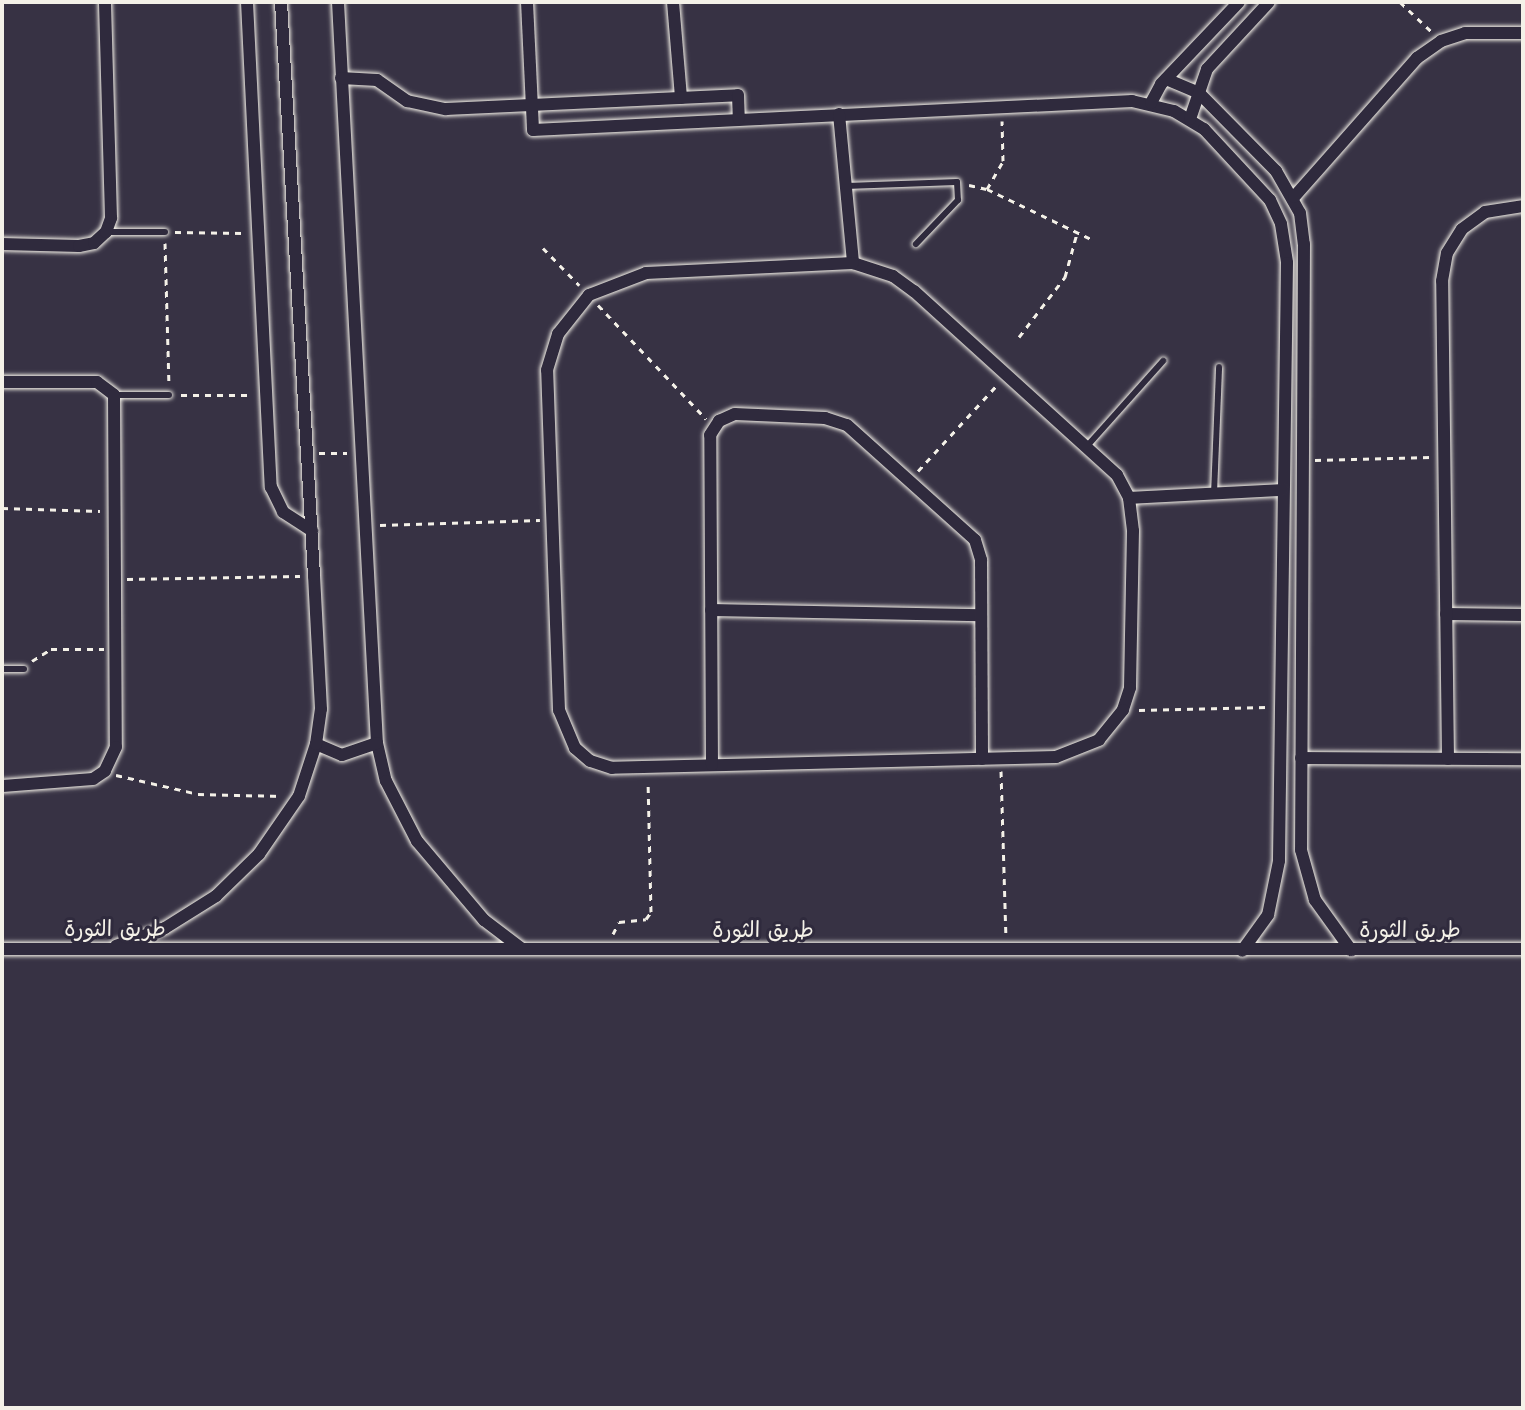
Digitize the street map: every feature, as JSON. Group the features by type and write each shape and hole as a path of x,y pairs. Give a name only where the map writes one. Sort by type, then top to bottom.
{"street":[{"path":"2,244 79,246 106,232 111,218 105,2"},
{"path":"247,2 273,496 283,512 312,531"},
{"path":"108,949 165,928 216,896 259,854 299,796 316,744 321,709 281,2"},
{"path":"338,2 359,452 377,743 386,781 417,841 484,920 522,949"},
{"path":"527,2 533,130 999,105 1115,100 1151,103 1190,119 1217,141 1276,211 1286,250 1279,850 1273,900 1261,928 1242,951"},
{"path":"673,2 681,98"},
{"path":"1151,103 1166,79 1239,2"},
{"path":"1190,119 1214,60 1269,2"},
{"path":"1294,197 1417,58 1441,41 1465,33 1523,33"},
{"path":"341,78 377,80 397,96 433,108 738,95 739,119"},
{"path":"1166,79 1199,93 1276,171 1294,197 1303,228 1301,850 1315,900 1351,950"},
{"path":"839,114 853,263"},
{"path":"1448,759 1442,281 1447,253 1462,229 1485,212 1523,206"},
{"path":"853,263 893,276 1088,445 1117,475 1129,498 1131,663 1123,710 1111,728 1080,751 1056,757 612,768 590,761 564,730 547,370 558,334 589,295 646,273 853,263"},
{"path":"1286,350 1304,352"},
{"path":"2,382 97,382 114,395 116,579 116,747 105,771 79,783 2,786"},
{"path":"712,765 714,428 735,414 836,419 910,479 975,540 981,560 982,759"},
{"path":"1129,498 1283,490"},
{"path":"1283,568 1302,569"},
{"path":"711,610 981,615"},
{"path":"1446,614 1523,615"},
{"path":"1282,651 1301,652"},
{"path":"316,744 342,755 377,743"},
{"path":"1301,758 1523,759"},
{"path":"1279,850 1301,850"},
{"name":"طريق الثورة","path":"2,949 1523,949"}],"lane":[{"path":"846,186 948,179 960,186 958,200 916,244"},
{"path":"106,232 165,232"},
{"path":"1088,445 1163,361"},
{"path":"1214,494 1219,367"},
{"path":"114,395 169,395"},
{"path":"2,669 24,669"}],"path":[{"path":"1400,2 1441,41"},
{"path":"987,189 1005,151 999,105"},
{"path":"960,186 987,189 1093,240"},
{"path":"259,233 165,232 169,395 267,395"},
{"path":"1019,337 1065,277 1077,233"},
{"path":"543,248 714,428"},
{"path":"910,479 1008,374"},
{"path":"307,453 359,452"},
{"path":"1303,460 1444,457"},
{"path":"2,508 115,512"},
{"path":"363,525 552,519"},
{"path":"116,579 314,576"},
{"path":"24,669 42,651 116,649"},
{"path":"1123,710 1280,707"},
{"path":"1000,759 1006,951"},
{"path":"613,950 615,924 646,919 651,912 647,767"},
{"path":"105,771 198,794 299,796"}]}
